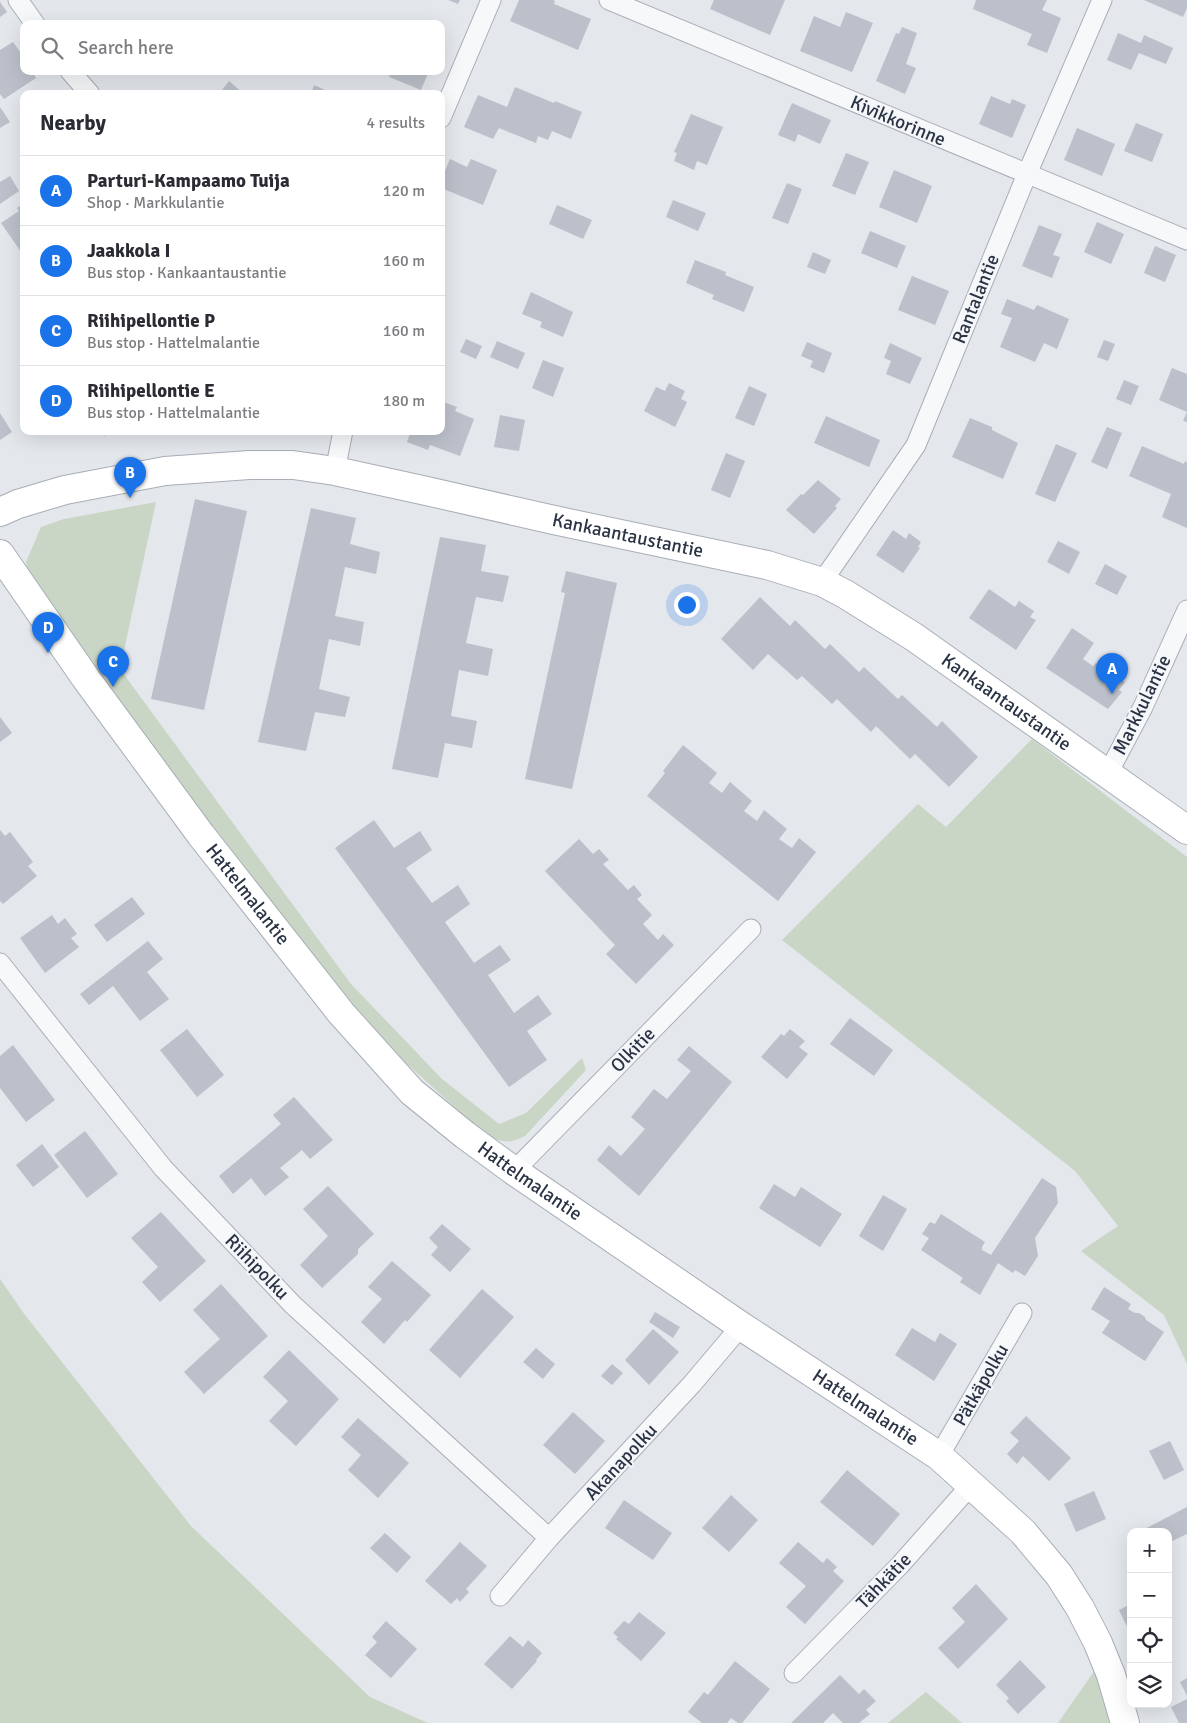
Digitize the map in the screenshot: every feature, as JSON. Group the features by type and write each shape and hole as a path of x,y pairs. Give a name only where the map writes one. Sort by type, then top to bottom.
{"street":[{"path":"18,0 32,20"},
{"path":"445,109 491,0"},
{"name":"Kivikkorinne","path":"609,0 1187,240"},
{"name":"Rantalantie","path":"822,582 916,445 1027,174 1102,0"},
{"path":"73,75 87,90"},
{"path":"335,472 342,435"},
{"name":"Kankaantaustantie","path":"0,512 18,504 65,490 165,472 249,465 293,465 335,472 767,565 822,582 845,594 914,637 1187,830"},
{"name":"Hattelmalantie","path":"0,554 87,680 201,835 341,1013 412,1092 465,1135 514,1171 741,1326 939,1456 1023,1532 1064,1584 1080,1608 1098,1643 1111,1675 1126,1723"},
{"name":"Markkulantie","path":"1108,773 1143,707 1187,610"},
{"name":"Olkitie","path":"514,1171 751,929"},
{"name":"Riihipolku","path":"0,963 163,1168 293,1305 549,1538"},
{"name":"Pätkäpolku","path":"939,1456 1022,1313"},
{"name":"Akanapolku","path":"500,1596 549,1538 692,1384 741,1326"},
{"name":"Tähkätie","path":"794,1673 900,1565 971,1485"}],"green space":[{"path":"156,502 120,669 351,984 442,1079 499,1124 526,1113 582,1058 586,1070 525,1136 507,1141 488,1137 407,1064 313,961 153,750 27,570 26,562 41,527 64,519"},
{"path":"1032,739 1187,857 1187,1364 1164,1315 1081,1251 1118,1226 1075,1171 782,940 918,804 946,827"},
{"path":"0,1279 25,1315 191,1526 370,1697 428,1723 0,1723"},
{"path":"1095,1670 1112,1723 1058,1723"},
{"path":"926,1692 962,1723 888,1723"}],"building":[{"path":"448,0 460,0 458,4"},
{"path":"519,0 553,0 555,1 554,4 591,19 578,50 510,21"},
{"path":"714,0 785,0 770,35 710,9"},
{"path":"976,0 1047,0 1042,10 1061,18 1047,53 1027,45 1032,34 973,9"},
{"path":"1144,0 1187,0 1187,8 1183,17"},
{"path":"0,2 7,12 0,17"},
{"path":"846,12 873,23 852,72 800,51 814,16 840,27"},
{"path":"902,27 917,33 906,64 916,68 905,94 876,81 896,33 899,34"},
{"path":"1118,33 1141,43 1144,35 1173,48 1166,64 1139,53 1131,70 1107,60"},
{"path":"13,42 20,52 20,75 34,75 36,78 4,99 0,94 0,50"},
{"path":"388,75 427,75 421,90"},
{"path":"229,81 239,90 222,90"},
{"path":"314,85 325,90 312,90"},
{"path":"515,87 582,112 571,139 552,131 548,140 538,136 536,143 499,128 493,139 464,127 478,95 507,107"},
{"path":"991,96 1010,104 1012,99 1026,105 1012,138 979,124"},
{"path":"792,103 831,120 820,144 798,134 795,142 778,135"},
{"path":"0,107 10,122 0,128"},
{"path":"691,114 723,127 707,165 697,161 694,170 674,161 677,153 674,152"},
{"path":"1136,123 1163,134 1152,162 1124,151"},
{"path":"1077,128 1115,144 1102,176 1064,160"},
{"path":"846,153 869,162 855,195 832,186"},
{"path":"450,159 467,167 471,159 497,170 483,205 445,190 445,171"},
{"path":"894,170 932,186 917,223 879,207"},
{"path":"10,176 19,191 0,204 0,182"},
{"path":"787,183 802,189 788,224 772,218"},
{"path":"673,200 706,213 698,231 666,217"},
{"path":"557,205 592,220 583,239 549,224"},
{"path":"20,206 20,251 1,223 19,211 17,208"},
{"path":"1097,222 1124,234 1111,264 1084,252"},
{"path":"1039,225 1062,234 1053,255 1060,257 1052,278 1022,266"},
{"path":"870,231 906,246 897,268 861,253"},
{"path":"1155,246 1176,255 1165,282 1144,273"},
{"path":"813,252 831,260 825,274 807,267"},
{"path":"695,260 726,272 725,275 754,287 744,312 712,299 714,295 686,283"},
{"path":"912,276 949,291 935,325 898,310"},
{"path":"531,292 573,312 563,337 540,327 542,322 522,314"},
{"path":"1007,299 1034,310 1037,305 1069,319 1057,349 1044,343 1035,362 1000,347 1012,318 1001,314"},
{"path":"466,339 482,346 476,359 460,352"},
{"path":"1104,340 1115,344 1108,361 1097,357"},
{"path":"497,341 525,353 518,369 490,357"},
{"path":"807,342 832,353 824,373 810,367 813,361 801,356"},
{"path":"890,343 922,358 910,384 886,374 891,361 884,358"},
{"path":"543,360 564,368 553,397 532,388"},
{"path":"1172,368 1187,374 1187,412 1159,400"},
{"path":"1124,380 1139,386 1131,405 1116,399"},
{"path":"669,383 685,391 681,399 687,402 675,427 644,411 656,387 665,391"},
{"path":"749,386 767,394 754,426 735,418"},
{"path":"445,402 457,407 455,411 474,419 460,456 430,445 428,450 407,442 410,435 445,435"},
{"path":"1187,412 1187,422 1183,421"},
{"path":"0,413 12,432 0,440"},
{"path":"500,415 525,420 519,451 494,447"},
{"path":"826,416 880,440 869,467 814,443"},
{"path":"970,418 992,427 992,430 1018,443 1003,479 952,457"},
{"path":"1107,427 1122,433 1107,469 1091,462"},
{"path":"1056,444 1077,453 1055,502 1035,494"},
{"path":"1142,446 1184,464 1185,461 1187,462 1187,528 1162,517 1171,494 1129,476"},
{"path":"726,453 745,461 730,498 711,490"},
{"path":"818,480 841,499 835,506 837,508 814,534 786,510"},
{"path":"195,499 247,511 204,710 151,699"},
{"path":"311,508 356,518 350,544 380,552 376,574 345,567 335,616 364,622 360,646 329,639 319,689 350,697 345,717 315,712 306,751 258,742"},
{"path":"893,530 906,539 909,533 921,542 918,547 920,548 903,573 876,555"},
{"path":"440,537 486,545 481,571 509,576 503,602 476,597 466,643 493,649 488,676 459,670 451,716 477,721 472,748 445,743 438,778 392,769"},
{"path":"1058,541 1080,552 1069,574 1047,562"},
{"path":"1105,564 1127,576 1117,595 1095,584"},
{"path":"566,571 617,583 572,789 525,779 565,593 561,592"},
{"path":"989,589 1015,607 1019,601 1034,611 1030,617 1036,620 1016,650 969,618"},
{"path":"760,597 790,626 795,620 825,649 830,644 859,672 864,667 898,699 902,695 937,727 942,721 978,757 949,787 915,754 910,759 876,726 871,732 837,699 832,704 802,676 797,680 768,654 753,670 721,639"},
{"path":"1072,628 1094,643 1083,659 1093,666 1096,663 1107,670 1111,663 1126,673 1122,680 1125,682 1119,690 1122,692 1108,709 1046,668"},
{"path":"0,717 12,733 0,742"},
{"path":"683,745 717,773 709,783 722,793 730,782 752,801 744,811 757,821 764,810 787,829 779,839 792,848 799,838 816,852 778,901 647,796"},
{"path":"374,820 394,848 420,831 432,850 406,868 432,903 458,885 470,904 445,922 474,963 500,945 511,960 488,975 514,1013 538,995 552,1014 527,1031 547,1060 509,1087 335,848"},
{"path":"0,830 5,836 10,832 33,862 28,866 37,876 3,904 0,901"},
{"path":"579,839 593,854 599,849 609,860 603,864 628,890 634,885 642,895 637,899 652,915 643,924 658,940 663,934 674,945 636,984 606,954 615,945 545,871"},
{"path":"132,897 145,914 107,942 94,925"},
{"path":"52,915 58,924 65,918 77,934 71,938 79,947 45,973 20,938"},
{"path":"148,941 163,959 147,972 169,999 140,1021 113,986 89,1005 80,994"},
{"path":"850,1018 893,1050 874,1076 830,1044"},
{"path":"187,1029 224,1075 197,1097 160,1050"},
{"path":"790,1029 805,1041 799,1047 808,1054 787,1079 761,1057 781,1034 784,1036"},
{"path":"13,1045 55,1100 26,1122 0,1088 0,1056"},
{"path":"689,1046 732,1082 639,1196 597,1160 609,1145 621,1156 645,1129 631,1117 654,1089 667,1099 691,1071 677,1060"},
{"path":"294,1097 333,1140 310,1159 302,1150 280,1168 289,1177 265,1196 251,1178 233,1194 219,1176 281,1124 273,1115"},
{"path":"85,1131 118,1174 87,1198 54,1155"},
{"path":"42,1144 59,1167 33,1187 16,1165"},
{"path":"1042,1178 1056,1187 1058,1203 1035,1238 1038,1256 1025,1276 1015,1270 1013,1273 998,1263 980,1295 960,1282 963,1278 921,1250 929,1238 922,1234 930,1222 935,1224 941,1214 985,1242 982,1250 991,1255"},
{"path":"774,1184 795,1197 801,1187 842,1214 820,1247 759,1208"},
{"path":"328,1186 374,1234 358,1249 358,1254 322,1288 300,1265 328,1236 303,1209"},
{"path":"883,1195 907,1209 883,1251 859,1236"},
{"path":"161,1212 206,1261 160,1302 142,1282 158,1267 131,1238"},
{"path":"442,1224 471,1249 450,1272 431,1255 438,1247 429,1238"},
{"path":"392,1261 431,1295 384,1344 361,1322 382,1299 368,1287"},
{"path":"221,1284 268,1336 204,1394 184,1372 220,1339 193,1310"},
{"path":"1104,1287 1131,1304 1128,1309 1139,1313 1164,1332 1145,1361 1102,1333 1110,1321 1091,1309"},
{"path":"482,1289 514,1317 460,1378 429,1350"},
{"path":"655,1312 680,1327 673,1338 649,1322"},
{"path":"912,1328 935,1342 940,1333 957,1344 934,1381 895,1355"},
{"path":"653,1329 679,1352 649,1385 625,1360"},
{"path":"536,1348 555,1364 543,1379 523,1362"},
{"path":"289,1350 339,1399 296,1446 269,1421 288,1401 263,1377"},
{"path":"612,1364 623,1373 612,1385 601,1376"},
{"path":"573,1412 605,1441 575,1474 543,1445"},
{"path":"1026,1416 1071,1458 1049,1481 1023,1456 1017,1464 1007,1454 1019,1441 1010,1433"},
{"path":"358,1418 409,1463 378,1498 348,1470 361,1455 341,1437"},
{"path":"1170,1441 1184,1470 1164,1480 1149,1451"},
{"path":"847,1470 900,1514 873,1546 820,1502"},
{"path":"1094,1491 1106,1519 1076,1532 1064,1504"},
{"path":"731,1495 758,1520 729,1552 702,1528"},
{"path":"624,1500 672,1533 653,1560 605,1528"},
{"path":"1187,1507 1187,1534 1172,1541 1172,1528 1147,1528"},
{"path":"385,1533 411,1557 397,1573 370,1548"},
{"path":"460,1542 487,1566 466,1589 469,1592 460,1602 457,1598 451,1604 425,1581"},
{"path":"798,1542 823,1563 827,1558 837,1567 833,1571 844,1581 805,1624 786,1607 806,1586 779,1563"},
{"path":"976,1584 1008,1619 958,1669 938,1648 965,1622 952,1608"},
{"path":"1127,1606 1127,1627 1119,1610"},
{"path":"639,1612 666,1633 641,1661 616,1639 618,1637 613,1633 624,1621 629,1624"},
{"path":"386,1621 417,1649 391,1678 365,1655 377,1642 372,1637"},
{"path":"510,1636 523,1647 528,1640 542,1653 512,1689 484,1664"},
{"path":"1020,1660 1046,1687 1018,1714 1006,1701 1009,1698 996,1685"},
{"path":"735,1661 770,1689 742,1723 738,1723 731,1718 727,1723 702,1723 688,1712 704,1692 708,1695"},
{"path":"840,1675 859,1694 864,1689 876,1701 866,1710 870,1714 859,1723 843,1723 833,1713 823,1723 791,1723"},
{"path":"1187,1678 1187,1696 1180,1682"},
{"path":"1187,1699 1187,1723 1179,1723 1172,1706"}],"place":[{"name":"Jaakkola I","path":"130,498"},
{"name":"Riihipellontie E","path":"48,653"},
{"name":"Riihipellontie P","path":"113,687"},
{"name":"Parturi-Kampaamo Tuija","path":"1112,694"}]}
